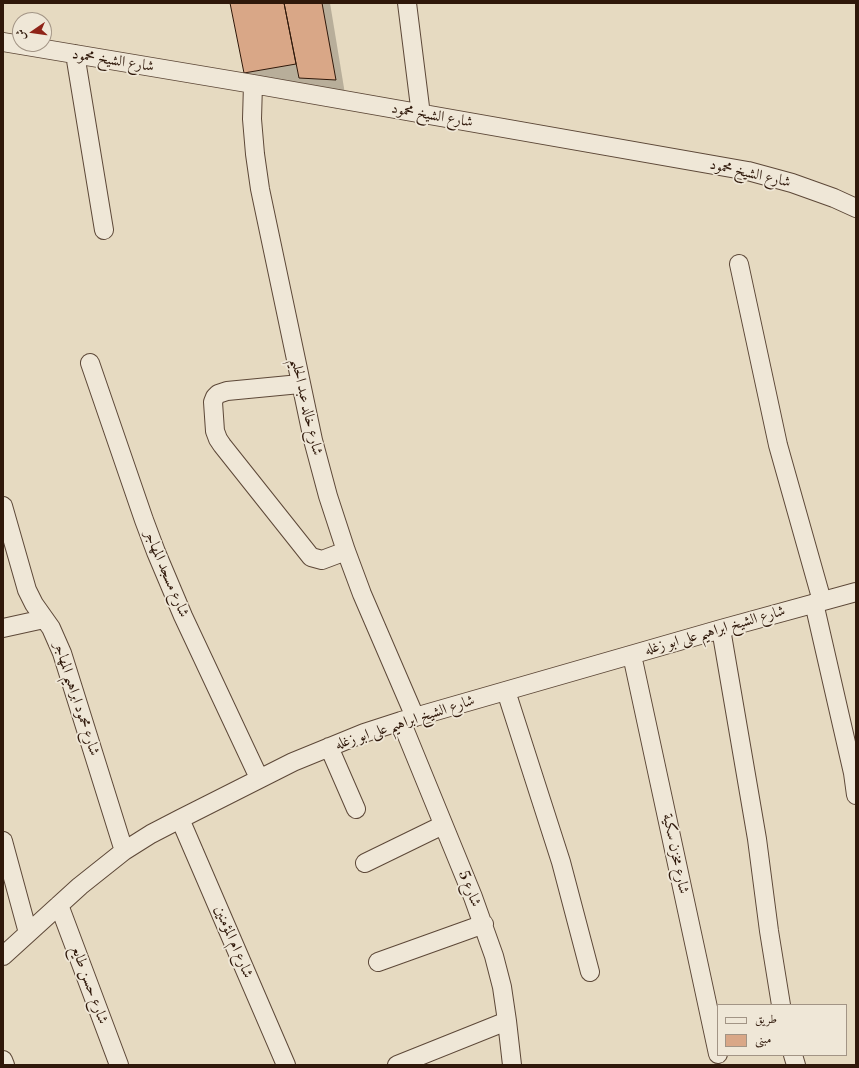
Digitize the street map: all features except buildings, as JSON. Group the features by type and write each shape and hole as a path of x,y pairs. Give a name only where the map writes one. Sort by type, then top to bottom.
{"street":[{"path":"407,3 421,114"},
{"name":"شارع الشيخ محمود","path":"3,42 253,84 748,171 792,183 834,198 856,208"},
{"path":"75,54 104,230"},
{"name":"شارع خالد عبد الحليم","path":"253,84 252,119 260,189 300,384 315,447 328,496 346,550 408,719"},
{"path":"739,264 778,445 818,602 853,773 856,795"},
{"name":"شارع مسجد المهاجر","path":"90,363 159,559 183,616 259,778"},
{"path":"300,384 227,391 218,394 213,402 215,431 222,445 311,557 322,560 346,550"},
{"name":"شارع محمود ابراهيم المهاجر","path":"3,506 27,590 34,604 51,628 62,653 124,851"},
{"name":"شارع الشيخ ابراهيم على ابو زغله","path":"3,956 101,868 124,851 151,834 293,762 329,747 408,719 632,654 856,592"},
{"path":"3,628 44,619"},
{"path":"721,629 757,839 770,939 781,1004"},
{"name":"شارع مخزن سكية","path":"632,654 717,1050"},
{"path":"506,691 561,862 590,972"},
{"name":"شارع 5","path":"408,719 443,825 484,924 494,956 502,987 512,1065"},
{"path":"329,747 356,808"},
{"name":"شارع ام المؤمنين","path":"180,819 286,1065"},
{"path":"365,863 443,825"},
{"path":"3,841 28,933"},
{"name":"شارع حسن طايع","path":"59,905 119,1065"},
{"path":"378,962 484,924"},
{"path":"397,1065 507,1021"},
{"path":"3,1060 5,1065"}]}
